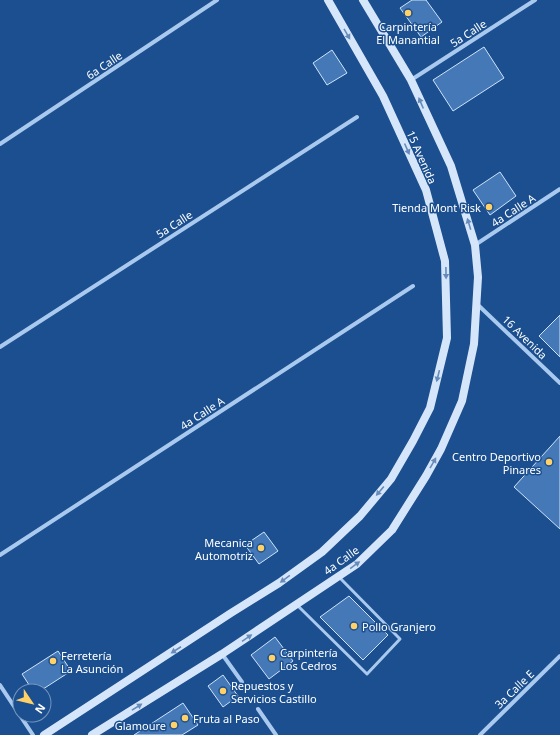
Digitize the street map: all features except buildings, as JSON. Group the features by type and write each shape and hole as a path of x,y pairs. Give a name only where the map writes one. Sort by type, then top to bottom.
{"main road":[{"name":"15 Avenida","path":"328,0 383,96 426,190 445,261 447,338"},
{"name":"15 Avenida","path":"363,0 411,80 451,166 475,245 478,277 477,304"},
{"name":"4a Calle","path":"92,735 222,654 357,564 392,530 441,449 462,401 474,344 477,304"},
{"name":"4a Calle","path":"44,735 230,613 279,583 322,552 360,516 391,479 430,408 447,338"}],"street":[{"name":"6a Calle","path":"0,144 217,0"},
{"name":"5a Calle","path":"411,80 535,0"},
{"name":"5a Calle","path":"0,347 357,116"},
{"name":"4a Calle A","path":"475,245 560,189"},
{"name":"4a Calle A","path":"0,556 413,286"},
{"name":"16 Avenida","path":"477,304 560,383"},
{"path":"222,654 242,682"},
{"name":"3a Calle E","path":"480,735 560,656"},
{"path":"0,684 33,735"},
{"path":"258,709 276,735"}],"lane":[{"path":"296,605 367,674 400,640 339,576"}],"place":[{"name":"Carpintería El Manantial","path":"408,13"},
{"name":"Tienda Mont Risk","path":"489,207"},
{"name":"Centro Deportivo Pinares","path":"549,462"},
{"name":"Mecanica Automotriz","path":"261,548"},
{"name":"Pollo Granjero","path":"354,626"},
{"name":"Carpintería Los Cedros","path":"272,658"},
{"name":"Ferretería La Asunción","path":"53,661"},
{"name":"Repuestos y Servicios Castillo","path":"223,691"},
{"name":"Fruta al Paso","path":"185,718"},
{"name":"Glamoure","path":"174,725"}]}
